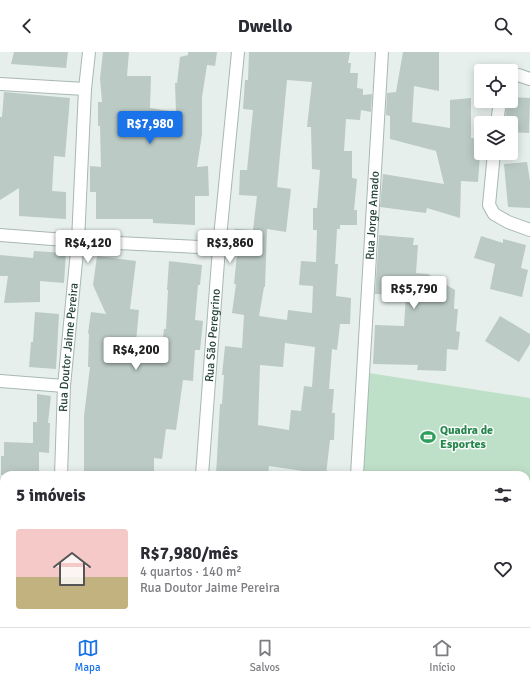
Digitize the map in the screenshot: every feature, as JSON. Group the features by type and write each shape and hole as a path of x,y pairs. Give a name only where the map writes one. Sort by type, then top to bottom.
{"street":[{"name":"Rua Doutor Jaime Pereira","path":"62,471 64,386 78,242 85,89 89,52"},
{"name":"Rua São Peregrino","path":"202,471 219,248 238,52"},
{"name":"Rua Jorge Amado","path":"358,471 382,52"},
{"path":"518,75 530,79"},
{"path":"0,84 85,89"},
{"path":"493,160 488,205 494,214 508,222 530,230"},
{"path":"0,235 78,242 219,248"},
{"path":"0,381 64,386"}],"green space":[{"path":"369,373 530,398 530,471 362,471"}],"building":[{"path":"14,52 68,52 66,68 11,64"},
{"path":"103,52 129,52 127,76 151,76 150,108 176,112 175,83 177,83 180,57 188,55 188,52 217,52 215,66 207,65 202,97 202,134 197,167 208,166 209,196 195,196 195,225 153,223 153,219 96,219 96,192 90,192 90,166 101,167 98,102 102,102 100,78"},
{"path":"249,52 350,52 348,63 351,63 350,73 358,73 357,88 363,89 363,95 372,94 371,112 361,110 360,120 346,119 344,151 352,151 352,178 357,179 354,210 357,210 357,225 340,225 340,229 337,229 335,264 338,264 336,296 351,298 350,324 340,324 337,350 332,349 329,389 334,389 332,413 335,413 334,440 330,440 326,471 302,471 269,466 268,471 216,471 225,346 242,348 244,315 232,313 236,284 234,284 237,254 234,254 235,229 253,230 257,196 239,195 240,170 247,170 253,110 243,109 245,80 248,80","holes":["287,80 312,82 307,127 311,127 312,169 320,170 317,208 313,208 313,230 317,230 316,262 301,261 299,285 313,286 312,313 288,310 287,320 259,316 265,287 267,229 286,232 291,189 277,187","285,343 315,347 312,387 304,386 301,411 291,410 289,430 258,425 260,365 283,367"]},
{"path":"403,52 439,52 439,91 414,86 412,122 450,128 450,100 471,98 471,138 474,138 474,160 480,160 478,182 461,181 460,218 427,208 426,213 380,207 383,174 444,184 436,151 390,139 390,116 386,115 387,93 396,92"},
{"path":"4,92 70,98 65,157 54,156 52,191 66,192 66,219 19,216 19,188 0,200 0,117 2,117"},
{"path":"518,97 530,98 529,133 518,132 518,116 506,116 506,108 518,108"},
{"path":"527,162 530,181 530,208 508,207 504,164"},
{"path":"379,235 414,238 413,245 418,245 416,273 428,274 455,290 454,309 458,309 456,331 460,332 458,350 447,349 446,371 417,370 418,365 373,364 375,325 404,326 406,295 375,294"},
{"path":"481,236 503,243 503,239 526,245 521,268 528,270 522,297 490,289 495,264 474,258"},
{"path":"34,251 66,253 64,283 40,281 40,302 4,303 8,276 0,276 0,255 33,258"},
{"path":"97,256 136,261 130,309 139,310 135,352 161,354 164,329 166,329 169,261 202,265 200,285 198,285 195,320 203,321 200,350 195,350 193,381 183,380 176,430 166,429 162,459 154,458 154,471 84,471 84,416 90,367 88,367 88,333 91,312 106,314 93,285"},
{"path":"35,312 59,314 56,369 29,367 31,342 33,342"},
{"path":"500,316 530,334 530,344 519,362 485,341"},
{"path":"37,394 51,396 48,423 50,423 49,453 39,452 39,471 1,471 1,456 4,456 4,442 33,443 33,422 37,422"}],"place":[{"name":"Quadra de Esportes","path":"428,437"}]}
